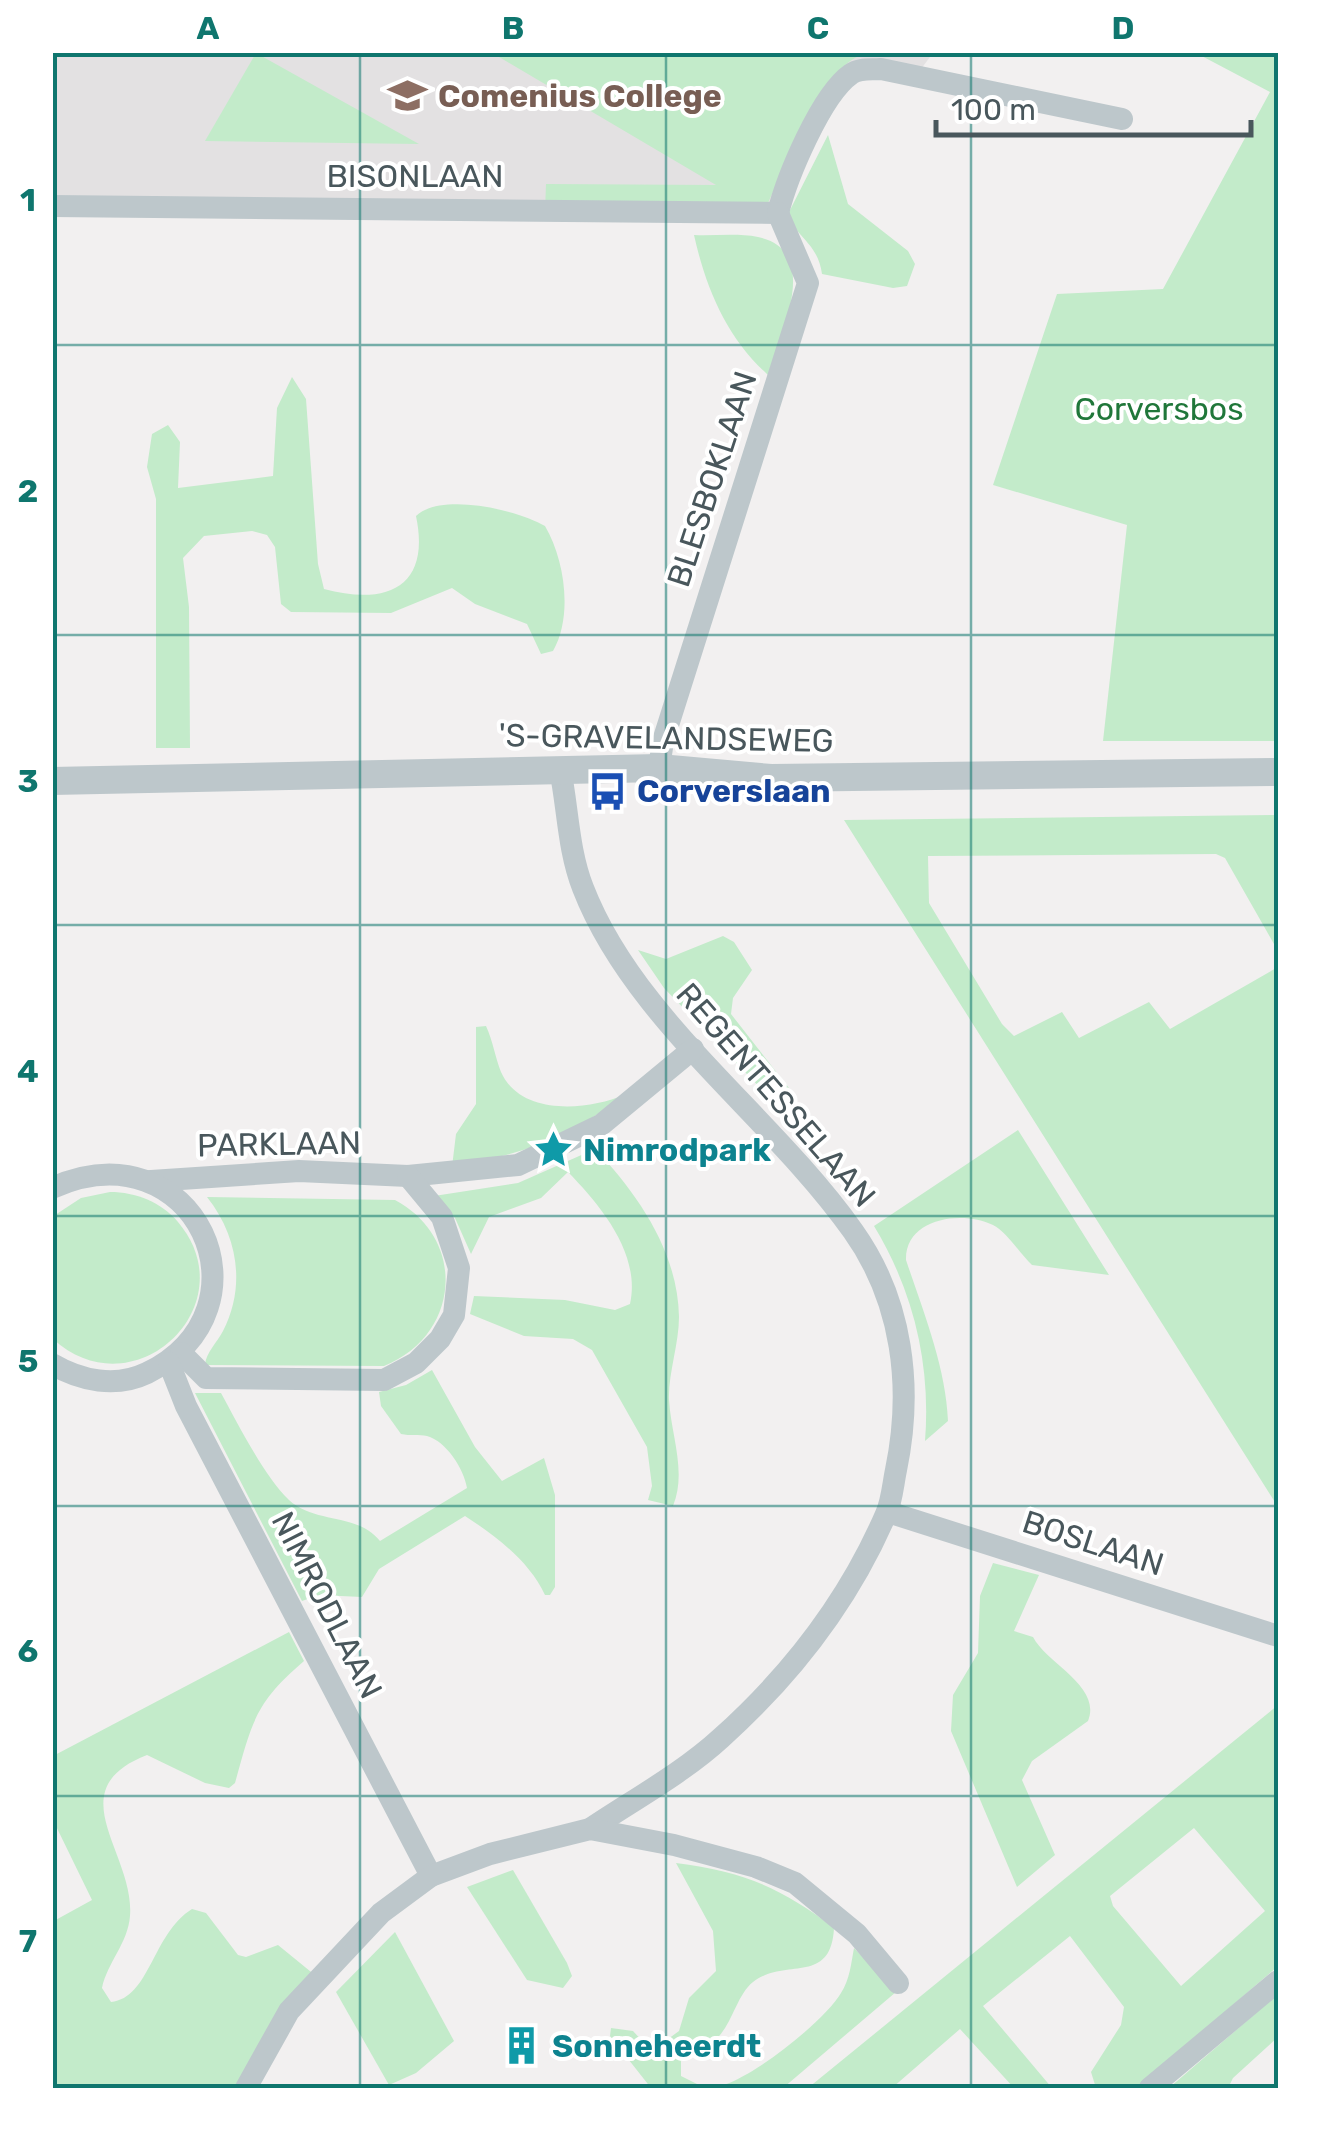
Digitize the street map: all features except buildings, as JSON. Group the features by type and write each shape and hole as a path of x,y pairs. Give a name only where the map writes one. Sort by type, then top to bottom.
{"street":[{"path":"778,212 785,186 836,86 855,70 881,70 1122,118"},
{"name":"BISONLAAN","path":"52,206 778,212"},
{"name":"BLESBOKLAAN","path":"659,768 663,741 808,283 778,212"},
{"name":"'S-GRAVELANDSEWEG","path":"52,781 659,768 771,778 1278,772"},
{"name":"REGENTESSELAAN","path":"560,769 582,886 598,921 640,988 806,1169 856,1236 890,1304 901,1346 905,1389 900,1449 888,1512 826,1624 778,1683 718,1742 590,1829"},
{"name":"PARKLAAN","path":"151,1181 298,1170 408,1176 518,1165 602,1125 693,1049"},
{"path":"53,1184 112,1172 151,1181 180,1200 200,1227 212,1259 212,1293 201,1325 175,1358 138,1377 105,1382 59,1372"},
{"path":"175,1358 206,1378 384,1380 416,1364 440,1339 454,1315 458,1268 442,1217 408,1176"},
{"name":"NIMRODLAAN","path":"175,1358 186,1406 431,1876"},
{"name":"BOSLAAN","path":"888,1512 1278,1636"},
{"path":"246,2088 289,2011 381,1914 431,1876 490,1854 590,1829 674,1845 756,1867 794,1883 857,1934 898,1983"},
{"path":"1150,2088 1278,1981"}],"shaded area":[{"path":"53,53 933,53 915,77 855,70 778,213 53,206"}],"green space":[{"path":"256,53 419,144 205,141"},
{"path":"868,53 851,60 821,94 768,203 545,212 546,184 716,185 494,54"},
{"name":"Corversbos","path":"1196,53 1278,53 1278,741 1103,741 1127,525 993,485 1057,294 1163,289 1270,92"},
{"path":"828,135 848,204 908,251 915,264 907,286 893,288 822,274 816,255 792,222 788,214"},
{"path":"694,235 758,237 778,245 789,259 792,296 768,375 741,345 720,311"},
{"path":"292,377 306,399 318,564 324,589 367,595 399,586 417,560 416,516 428,509 461,504 499,509 545,526 552,540 564,588 559,637 553,651 541,654 527,624 475,604 452,588 391,613 291,612 281,604 275,547 267,535 252,531 204,536 183,558 189,607 190,748 156,748 156,499 147,467 152,434 168,425 180,442 178,488 273,476 277,408"},
{"path":"1278,815 1278,951 1225,858 1216,854 928,856 929,903 1002,1024 1014,1036 1062,1012 1079,1038 1149,1002 1170,1029 1278,967 1278,1507 844,820"},
{"path":"723,936 734,942 752,970 733,998 731,1014 792,1092 794,1123 664,988 638,950 666,959"},
{"path":"486,1026 501,1072 524,1097 539,1103 575,1106 624,1095 583,1123 543,1143 452,1167 456,1134 476,1104 476,1027"},
{"path":"1018,1130 1109,1275 1032,1265 1003,1232 980,1220 938,1221 915,1235 906,1260 938,1360 948,1421 925,1441 925,1385 917,1330 900,1277 874,1226"},
{"path":"595,1149 640,1205 672,1270 679,1317 669,1390 679,1480 673,1506 648,1500 652,1486 647,1447 592,1350 573,1339 524,1336 470,1314 474,1296 565,1300 615,1310 630,1304 632,1285 624,1249 593,1200 568,1172 541,1198 489,1217 471,1254 455,1218 434,1196 518,1183"},
{"path":"110,1192 147,1200 178,1222 196,1254 199,1286 191,1315 172,1339 147,1356 117,1364 84,1359 53,1339 52,1217 81,1198"},
{"path":"207,1197 395,1200 419,1217 435,1238 444,1262 440,1311 428,1333 409,1352 384,1366 205,1365 230,1314 236,1279 226,1228"},
{"path":"432,1370 475,1447 502,1481 544,1458 555,1495 555,1587 550,1595 545,1595 511,1550 465,1516 379,1569 362,1597 319,1595 302,1601 195,1393 221,1393 261,1464 299,1508 360,1526 380,1541 467,1488 458,1465 441,1444 427,1436 401,1434 381,1406 379,1392 406,1385"},
{"path":"993,1563 1039,1575 1014,1631 1033,1637 1080,1686 1090,1708 1088,1721 1032,1761 1022,1780 1055,1855 1017,1887 951,1731 953,1695 978,1653 980,1596"},
{"path":"289,1632 304,1661 265,1702 246,1744 235,1783 229,1788 205,1783 147,1755 121,1769 107,1786 103,1805 128,1892 130,1916 102,1988 111,2002 124,1998 143,1977 168,1934 192,1909 206,1913 238,1955 246,1957 278,1945 316,1976 242,2088 53,2088 52,1922 92,1900 53,1820 53,1756"},
{"path":"1278,1705 1278,1966 1137,2088 1096,2088 1091,2072 1121,2025 1124,2007 1070,1936 983,2006 1052,2088 1014,2088 960,2029 892,2088 808,2088","holes":["1194,1828 1265,1911 1181,1986 1113,1906 1110,1896"]},
{"path":"676,1863 721,1871 760,1884 797,1902 834,1928 825,1957 815,1964 779,1971 753,1982 720,2035 681,2061 681,2076 705,2088 651,2088 610,2036 611,2028 633,2031 646,2045 657,2047 679,2031 689,1998 716,1971 713,1931"},
{"path":"513,1870 567,1963 572,1976 563,1988 527,1980 467,1887"},
{"path":"395,1932 454,2041 416,2073 389,2085 336,1992"},
{"path":"854,1948 896,1992 783,2088 710,2088 762,2065 818,2020 844,1988"},
{"path":"1278,1994 1278,2037 1233,2078 1228,2088 1169,2088"}],"place":[{"name":"Comenius College","path":"408,96"},
{"name":"Corverslaan","path":"607,791"},
{"name":"Nimrodpark","path":"553,1150"},
{"name":"Sonneheerdt","path":"522,2046"}]}
